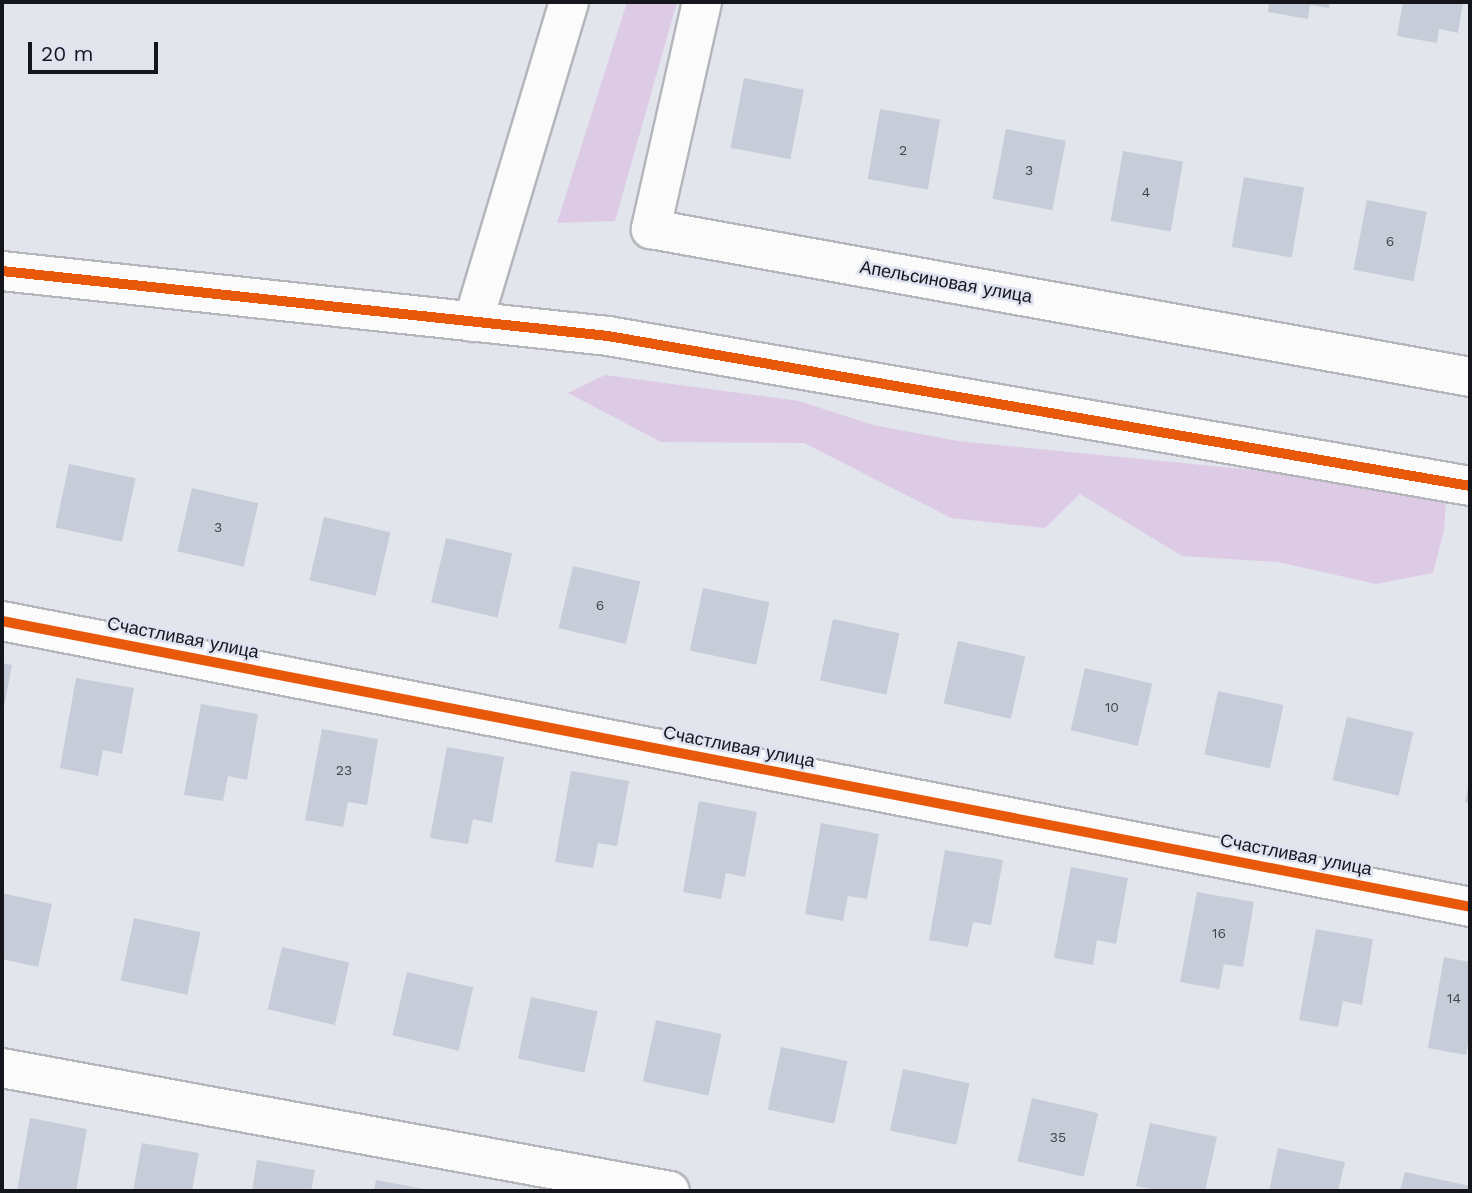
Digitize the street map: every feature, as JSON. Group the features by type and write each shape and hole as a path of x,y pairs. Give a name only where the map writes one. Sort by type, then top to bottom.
{"street":[{"path":"473,322 569,2"},
{"name":"Апельсиновая улица","path":"702,2 651,229 1470,377"},
{"path":"2,271 608,336 1470,486"},
{"name":"Счастливая улица","path":"2,621 1470,907"},
{"path":"2,1068 670,1191"}],"shaded area":[{"path":"627,2 677,2 615,221 557,223"},
{"path":"605,375 799,401 873,425 958,441 1447,489 1444,530 1433,573 1376,584 1278,562 1182,556 1080,494 1045,528 951,518 804,443 661,442 568,393"}],"building":[{"path":"1269,2 1330,2 1329,8 1310,5 1308,19 1268,12"},
{"path":"1403,2 1463,2 1458,33 1439,29 1437,43 1397,36"},
{"path":"744,78 804,90 790,159 730,148"},
{"path":"880,109 940,120 928,190 868,179"},
{"path":"1006,129 1066,141 1052,210 992,199"},
{"path":"1123,151 1183,162 1171,232 1111,221"},
{"path":"1244,177 1304,188 1292,258 1232,247"},
{"path":"1367,200 1427,212 1413,281 1353,270"},
{"path":"69,464 136,478 122,542 55,528"},
{"path":"192,488 258,503 244,567 177,551"},
{"path":"324,517 390,532 376,596 309,580"},
{"path":"446,538 512,553 497,618 431,602"},
{"path":"573,566 640,582 626,644 559,628"},
{"path":"703,588 770,602 756,665 690,651"},
{"path":"833,619 900,633 886,695 820,681"},
{"path":"958,641 1025,657 1011,719 944,703"},
{"path":"2,663 12,665 3,712 2,712"},
{"path":"1085,668 1152,684 1138,746 1071,730"},
{"path":"76,678 134,688 122,754 103,750 98,776 60,768"},
{"path":"1218,691 1284,705 1270,769 1204,755"},
{"path":"201,704 258,714 247,780 228,776 223,801 184,795"},
{"path":"1347,717 1413,732 1399,796 1332,780"},
{"path":"322,729 378,739 367,805 348,802 343,827 305,820"},
{"path":"447,747 504,757 492,823 473,819 468,844 430,838"},
{"path":"571,771 629,781 617,846 598,843 593,868 555,862"},
{"path":"1470,784 1470,803 1465,802"},
{"path":"699,801 757,812 745,877 726,873 721,899 683,892"},
{"path":"821,823 879,834 867,899 848,896 843,921 805,914"},
{"path":"945,850 1003,860 991,925 973,922 968,947 929,940"},
{"path":"1071,867 1128,878 1116,944 1097,940 1093,965 1054,958"},
{"path":"1197,892 1254,902 1243,967 1224,964 1219,989 1180,982"},
{"path":"2,893 52,904 38,967 2,959"},
{"path":"134,918 201,932 187,995 121,981"},
{"path":"1316,929 1373,939 1362,1005 1343,1001 1338,1027 1299,1020"},
{"path":"282,947 349,963 335,1025 268,1009"},
{"path":"1444,957 1470,962 1470,1033 1466,1055 1428,1048"},
{"path":"407,972 473,987 459,1051 392,1035"},
{"path":"531,997 598,1011 584,1073 518,1059"},
{"path":"656,1020 722,1034 708,1096 643,1082"},
{"path":"781,1047 848,1061 834,1124 768,1110"},
{"path":"903,1069 970,1083 956,1145 890,1131"},
{"path":"1032,1098 1098,1113 1084,1177 1017,1161"},
{"path":"30,1118 87,1129 76,1191 17,1191"},
{"path":"1150,1123 1217,1137 1205,1191 1161,1191 1136,1186"},
{"path":"142,1143 199,1153 192,1191 133,1191"},
{"path":"1278,1148 1345,1162 1338,1191 1269,1191"},
{"path":"257,1160 315,1170 311,1191 252,1191"},
{"path":"1405,1172 1470,1186 1470,1191 1400,1191"},
{"path":"376,1180 429,1190 429,1191 374,1191"}],"cycle path":[{"path":"2,271 608,336 1470,486"},
{"path":"2,621 1470,907"}]}
